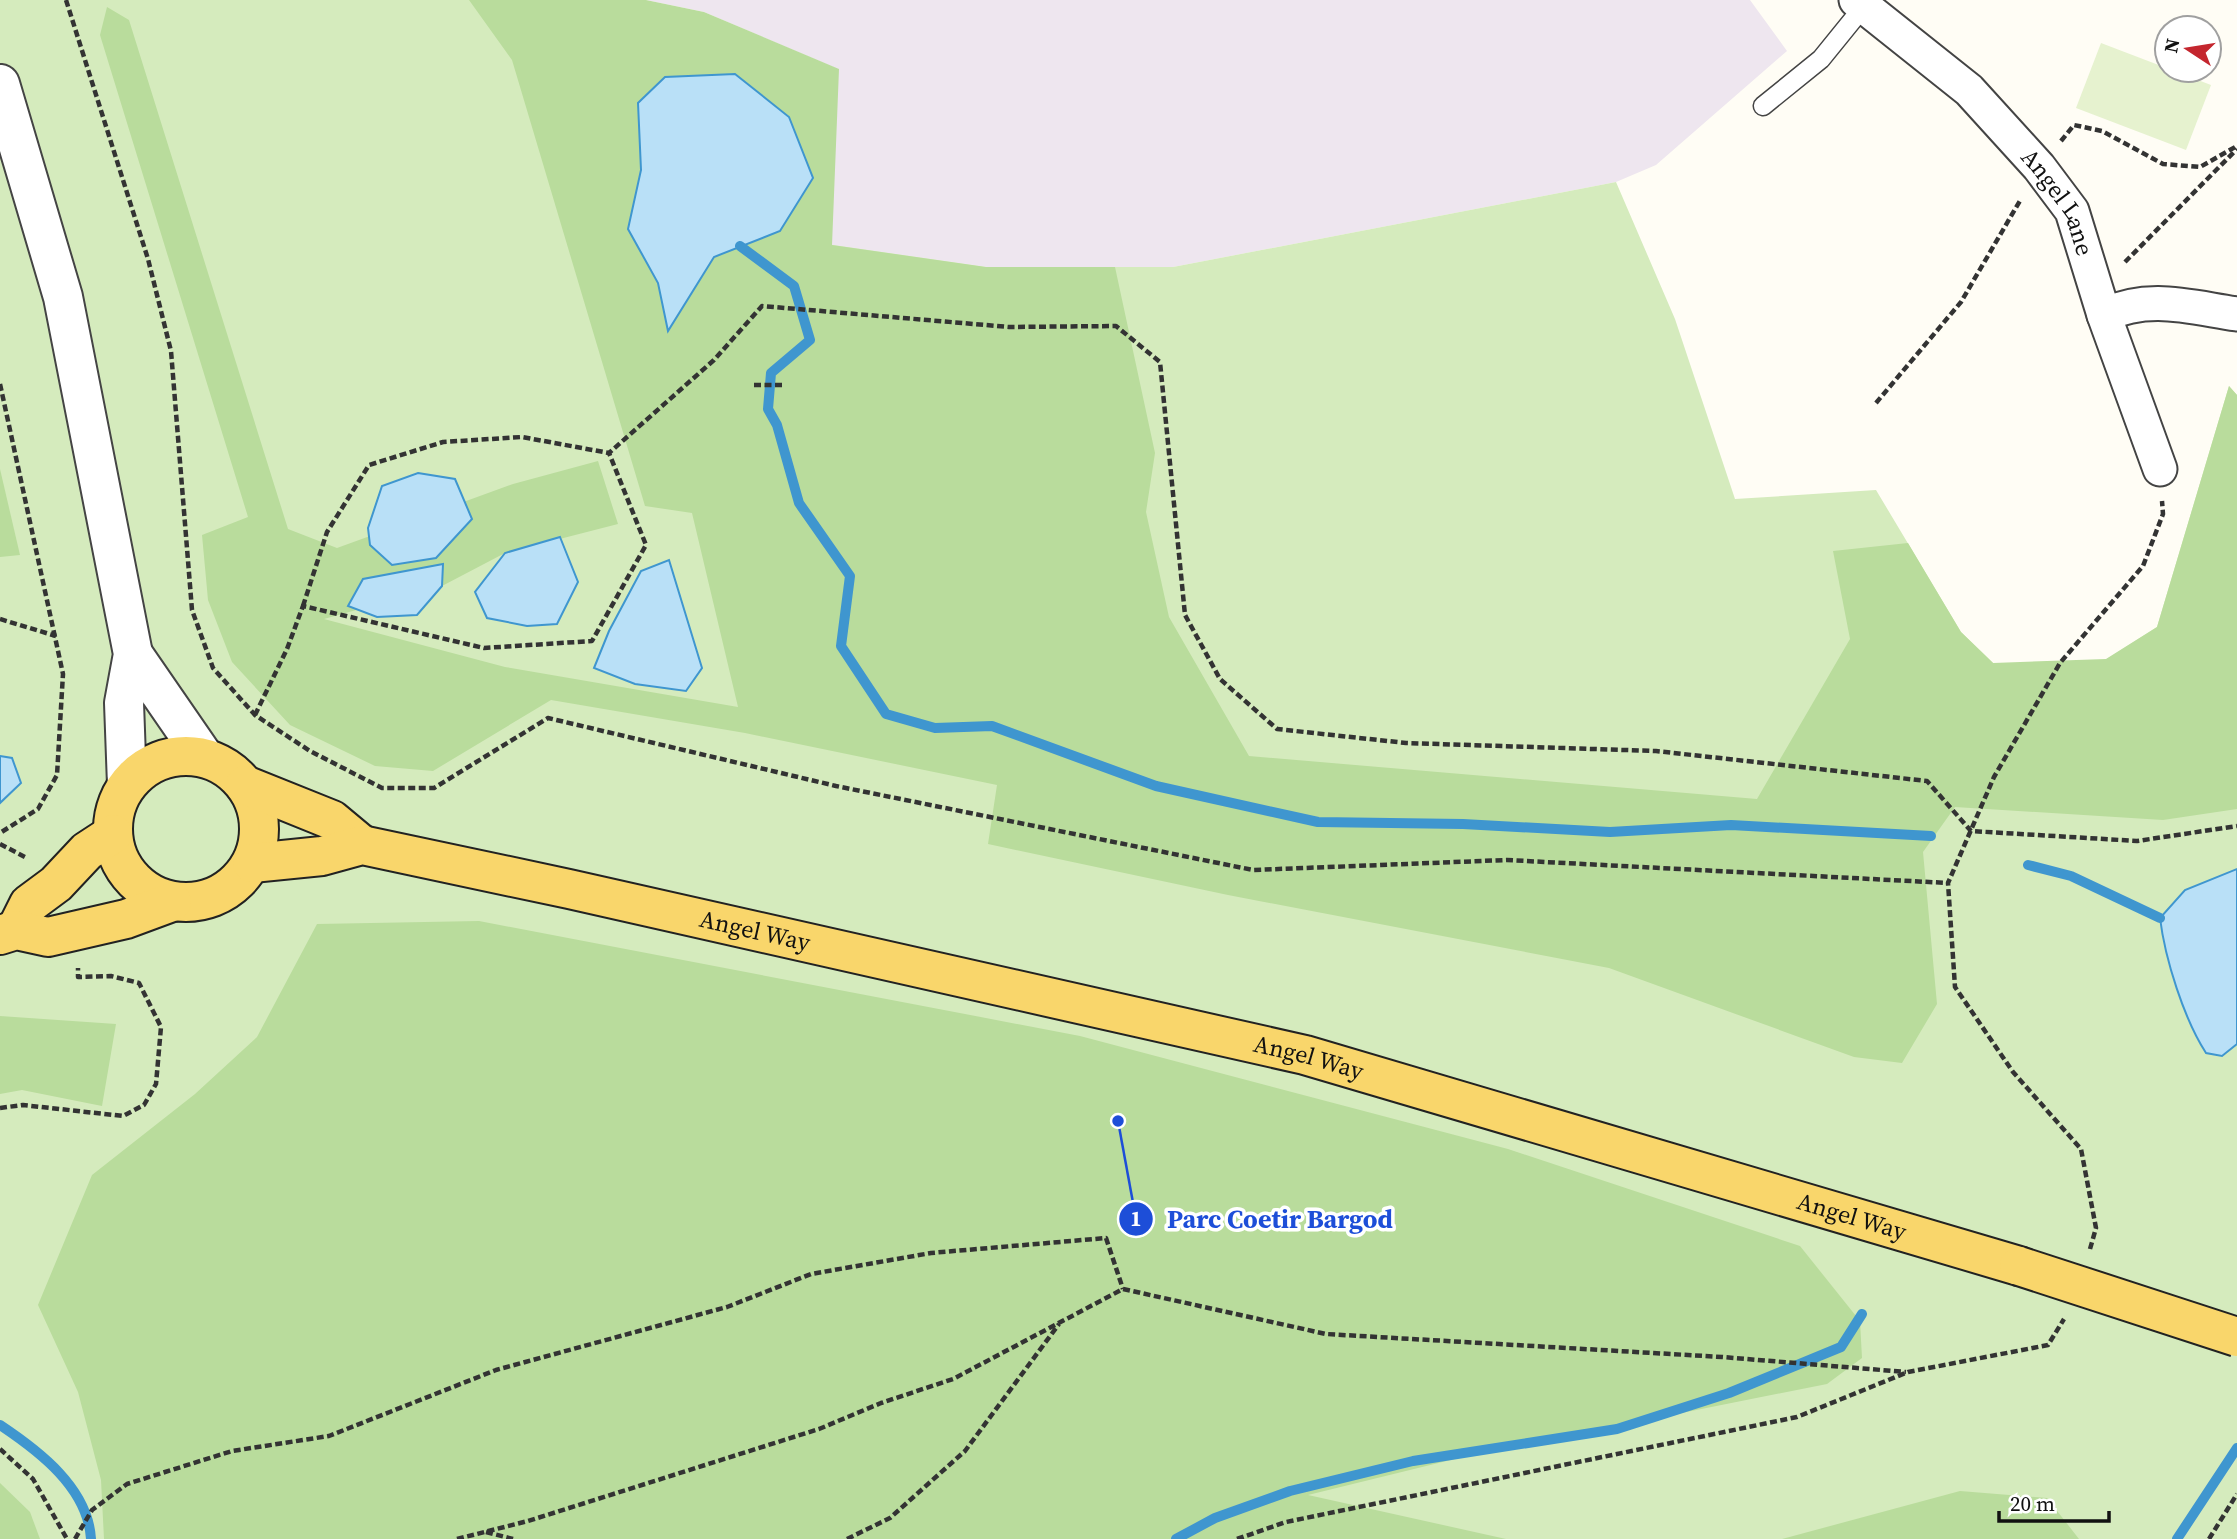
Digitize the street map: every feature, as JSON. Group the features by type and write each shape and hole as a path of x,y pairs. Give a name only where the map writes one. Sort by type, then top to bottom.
{"main road":[{"path":"183,755 204,757 234,772 245,785 255,803 260,823 259,843 252,863 238,882 219,895 196,902 172,902 150,894 131,878 118,858 113,834 115,808 127,786 142,770 161,760 183,755"},
{"name":"Angel Way","path":"245,785 332,820 362,845"},
{"path":"8,933 29,904 56,884 88,851 113,834"},
{"name":"Angel Way","path":"252,863 322,856 362,845 1305,1055 2020,1266 2237,1337"},
{"path":"8,933 48,937 126,919 172,902"}],"street":[{"name":"Angel Lane","path":"1860,3 1969,90 2039,167 2072,211 2104,316 2160,469"},
{"path":"0,84 63,297 133,654 124,702 127,786"},
{"path":"2104,316 2124,306 2151,301 2237,314"},
{"path":"133,654 204,757"}],"lane":[{"path":"1763,106 1821,60 1860,3"}],"path":[{"path":"66,0 148,258 171,351 192,610 213,668 255,715 310,751 382,788 434,788 548,718 836,786 1253,870 1507,860 1948,883"},
{"path":"1876,403 1961,302 2039,167 2074,125 2102,131 2163,164 2200,167 2237,148"},
{"path":"2091,273 2126,261 2237,148"},
{"path":"609,453 714,360 762,306 1009,327 1116,326 1160,362 1185,615 1220,679 1277,729 1406,743 1656,751 1901,777 1927,781 1970,831 2137,841 2237,826"},
{"path":"0,384 63,674 57,775 38,808 0,833"},
{"path":"754,385 785,385"},
{"path":"255,715 287,649 327,532 369,466 443,442 522,437 609,453"},
{"path":"303,606 484,648 592,641 646,545 609,453"},
{"path":"2090,1251 2096,1227 2081,1149 2013,1072 1955,987 1948,883 1994,777 2060,663 2143,566 2163,514 2160,469"},
{"path":"0,619 56,635"},
{"path":"0,844 30,860"},
{"path":"0,1108 23,1105 123,1116 144,1105 156,1084 161,1027 139,983 111,976 78,977 78,964"},
{"path":"75,1539 92,1510 127,1484 232,1451 329,1436 496,1370 727,1307 811,1274 931,1253 1106,1238 1123,1289"},
{"path":"457,1539 528,1521 819,1429 881,1403 953,1379 1123,1289 1326,1334 1908,1372"},
{"path":"1237,1539 1286,1522 1797,1417 1908,1372 2048,1345 2069,1311"},
{"path":"847,1539 890,1518 965,1451 1060,1323"},
{"path":"0,1449 33,1479 67,1539"},
{"path":"2208,1539 2237,1494"},
{"path":"485,1532 513,1539"}],"shaded area":[{"path":"646,0 1750,0 1787,51 1656,165 1616,182 1173,267 986,267 831,245 838,69 704,12"}],"green space":[{"path":"0,0 547,0 729,230 986,267 1173,267 1616,182 1675,319 1735,499 1876,490 1961,632 2036,704 2157,627 2229,386 2237,395 2237,1539 0,1539"},
{"path":"469,0 646,0 704,12 839,69 832,245 986,267 1115,267 1155,453 1146,512 1169,617 1249,756 1757,799 1850,639 1833,551 1908,543 1961,632 1993,663 2106,659 2157,627 2229,386 2237,395 2237,809 2163,820 1955,807 1923,852 1937,1004 1902,1063 1854,1057 1609,968 1228,895 988,844 997,785 745,733 551,700 433,771 375,766 290,725 232,662 208,600 202,535 248,517 100,35 107,7 129,20 288,529 337,548 513,484 598,461 618,524 505,553 442,586 324,619 505,667 738,707 692,513 645,506 512,60"},
{"path":"2101,43 2153,63 2153,84 2211,85 2186,150 2076,108"},
{"path":"0,469 20,555 0,557"},
{"path":"479,921 1080,1036 1508,1149 1800,1246 1860,1321 1862,1358 1827,1384 1471,1455 1308,1495 1506,1539 104,1539 101,1480 78,1392 38,1305 92,1175 195,1094 257,1037 317,924"},
{"path":"0,1016 116,1024 102,1106 22,1090 0,1094"},
{"path":"0,1483 30,1512 40,1539 0,1539"},
{"path":"1960,1491 2047,1498 2079,1539 1782,1539"}],"water":[{"path":"735,74 789,117 813,178 780,231 714,257 668,331 658,283 628,229 641,170 638,103 665,77"},
{"path":"418,473 455,479 472,519 436,558 392,565 370,545 368,528 382,486"},
{"path":"560,537 578,582 557,624 527,626 487,618 475,592 505,553"},
{"path":"669,560 702,668 686,691 635,684 594,668 609,631 641,571"},
{"path":"443,564 442,586 417,615 377,617 348,606 363,579"},
{"path":"0,756 12,758 21,783 0,803"},
{"path":"2237,869 2237,1044 2222,1056 2206,1053 2190,1023 2171,970 2160,918 2185,890"}],"waterway":[{"path":"740,246 794,286 810,340 771,373 768,409 777,425 799,503 850,576 841,646 886,714 935,728 992,726 1156,786 1318,822 1463,824 1610,832 1731,825 1931,836"},
{"path":"2028,865 2071,876 2160,918"},
{"path":"1176,1539 1215,1518 1290,1491 1413,1461 1617,1429 1729,1393 1841,1347 1862,1314"},
{"path":"0,1425 45,1459 71,1487 88,1521 91,1539"},
{"path":"2177,1539 2237,1448"}],"place":[{"name":"Parc Coetir Bargod","path":"1118,1121"}]}
